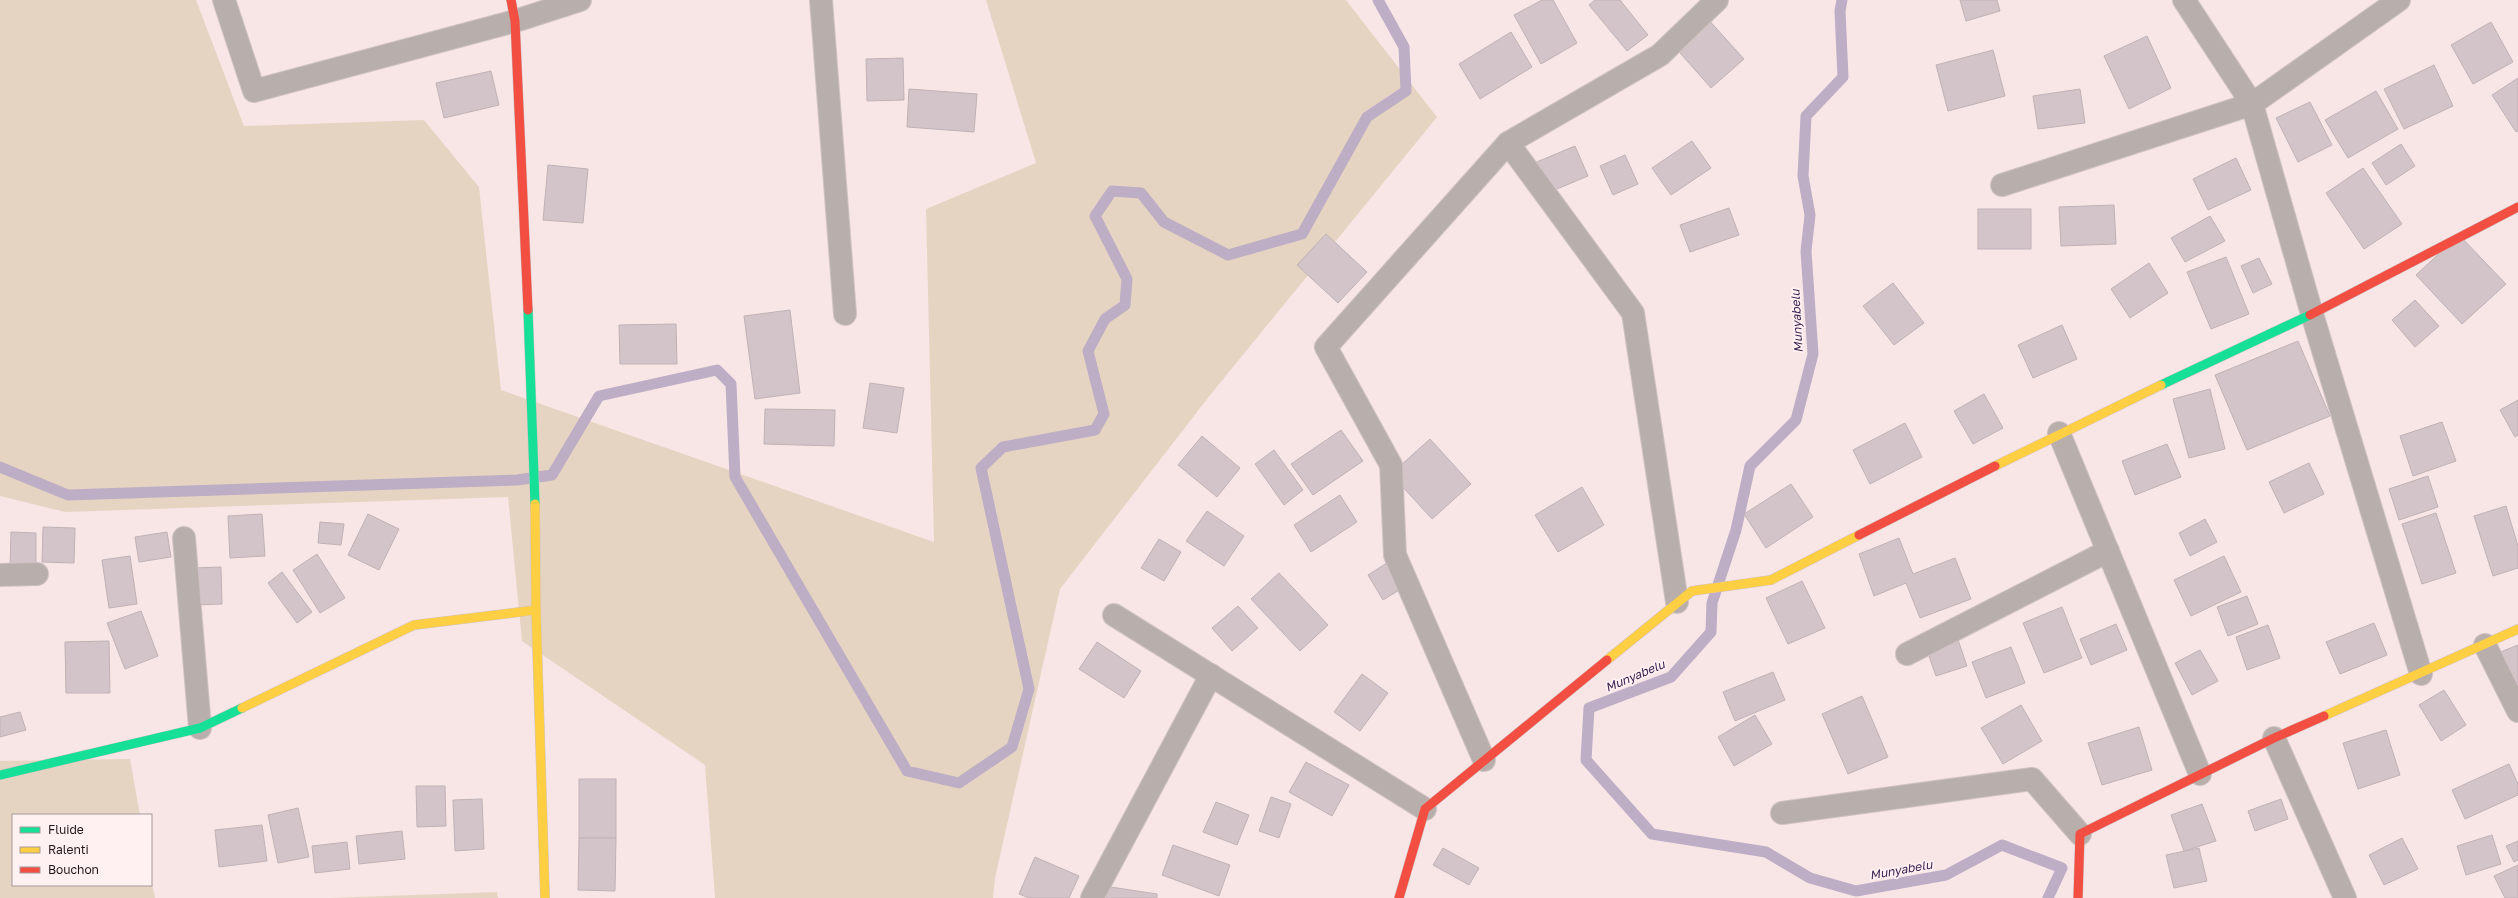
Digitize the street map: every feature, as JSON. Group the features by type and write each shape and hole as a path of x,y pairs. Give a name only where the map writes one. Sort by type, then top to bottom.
{"street":[{"path":"224,0 254,91 513,10 580,0"},
{"path":"821,0 845,314"},
{"path":"1484,760 1395,555 1391,465 1326,347 1508,143 1660,55 1717,0"},
{"path":"2184,0 2252,104 2312,314 2421,674"},
{"path":"2002,185 2252,104 2400,0"},
{"path":"513,10 535,468 536,610 545,898"},
{"path":"1508,143 1633,313 1684,596"},
{"path":"1399,898 1425,809 1684,596 1738,584 1771,580 2059,433 2312,314 2518,207"},
{"path":"2059,433 2200,774"},
{"path":"184,538 200,728"},
{"path":"1907,654 2108,551"},
{"path":"0,574 37,574"},
{"path":"0,775 200,728 414,625 536,610"},
{"path":"1114,615 1425,809"},
{"path":"2080,834 2274,738 2421,674 2518,629"},
{"path":"2485,645 2518,711"},
{"path":"1092,898 1211,676"},
{"path":"2274,738 2345,898"},
{"path":"1782,813 2032,779 2080,834 2078,898"}],"shaded area":[{"path":"0,0 196,0 244,126 424,120 479,187 501,390 934,542 926,209 1036,163 986,0 1346,0 1437,117 1211,394 1060,589 995,878 993,898 715,898 705,765 522,641 508,497 65,512 0,496"},
{"path":"130,759 140,814 12,814 12,886 152,886 152,883 155,898 0,898 0,761"},
{"path":"497,892 498,898 329,898"}],"building":[{"path":"1542,0 1553,0 1577,43 1541,64 1514,15"},
{"path":"1595,0 1620,0 1648,35 1627,51 1589,5"},
{"path":"1960,0 1997,0 2000,11 1966,21"},
{"path":"1706,17 1744,59 1711,88 1674,46"},
{"path":"2491,22 2513,62 2473,84 2451,45"},
{"path":"1511,32 1532,67 1480,99 1459,64"},
{"path":"2147,36 2171,88 2129,109 2104,56"},
{"path":"1993,50 2005,96 1948,111 1936,65"},
{"path":"903,58 904,100 867,101 866,59"},
{"path":"2434,65 2453,106 2404,129 2384,89"},
{"path":"491,71 499,105 444,118 436,83"},
{"path":"2518,78 2518,131 2516,132 2492,95"},
{"path":"909,89 977,94 974,132 907,127"},
{"path":"2080,89 2085,123 2038,129 2033,96"},
{"path":"2376,91 2398,129 2348,158 2325,120"},
{"path":"2310,102 2332,145 2298,162 2276,118"},
{"path":"1692,141 1711,168 1671,195 1652,168"},
{"path":"2401,144 2415,166 2386,185 2372,163"},
{"path":"1575,146 1588,176 1545,194 1532,164"},
{"path":"1625,155 1638,184 1613,195 1600,166"},
{"path":"2236,158 2251,190 2208,210 2193,179"},
{"path":"548,165 588,169 583,223 543,220"},
{"path":"2363,168 2402,224 2364,249 2326,193"},
{"path":"2114,205 2116,244 2061,246 2059,207"},
{"path":"1729,208 1739,235 1690,252 1680,225"},
{"path":"1978,209 2031,209 2031,249 1978,249"},
{"path":"2210,216 2225,241 2185,262 2171,238"},
{"path":"1326,234 1367,272 1338,303 1297,265"},
{"path":"2459,235 2506,284 2462,324 2416,275"},
{"path":"2226,257 2249,314 2211,329 2187,272"},
{"path":"2259,258 2272,284 2253,293 2241,266"},
{"path":"2149,263 2168,293 2130,318 2111,289"},
{"path":"1893,283 1924,323 1894,345 1863,306"},
{"path":"2415,300 2439,326 2415,347 2392,320"},
{"path":"790,310 800,393 755,399 744,316"},
{"path":"676,324 677,364 620,364 619,325"},
{"path":"2062,325 2077,359 2033,378 2018,345"},
{"path":"2298,341 2330,416 2247,450 2215,375"},
{"path":"870,383 904,388 897,433 863,428"},
{"path":"2210,389 2225,449 2189,458 2173,399"},
{"path":"1984,394 2003,428 1973,444 1954,411"},
{"path":"2518,400 2518,435 2515,437 2500,410"},
{"path":"765,409 835,410 834,446 764,444"},
{"path":"2442,422 2456,461 2413,476 2400,436"},
{"path":"1905,423 1922,457 1870,484 1853,450"},
{"path":"1341,430 1363,461 1313,495 1291,464"},
{"path":"1202,436 1240,468 1217,497 1178,465"},
{"path":"1430,439 1471,484 1432,519 1391,474"},
{"path":"2167,444 2181,477 2135,495 2122,461"},
{"path":"1274,450 1303,490 1284,505 1255,464"},
{"path":"2309,463 2324,494 2284,513 2269,482"},
{"path":"2428,476 2438,507 2399,520 2389,489"},
{"path":"1791,484 1813,517 1766,548 1744,514"},
{"path":"1582,487 1604,525 1558,552 1535,515"},
{"path":"1340,495 1357,522 1311,552 1294,525"},
{"path":"2506,506 2518,546 2518,568 2493,576 2474,516"},
{"path":"1207,511 1244,536 1224,566 1186,541"},
{"path":"2436,513 2456,573 2422,584 2402,524"},
{"path":"262,514 265,556 230,558 228,516"},
{"path":"368,514 399,529 379,570 348,555"},
{"path":"2205,519 2217,542 2190,556 2179,533"},
{"path":"320,522 344,524 341,545 318,543"},
{"path":"43,527 75,528 74,563 42,562"},
{"path":"11,532 36,533 36,567 10,567"},
{"path":"167,532 171,557 139,562 135,537"},
{"path":"1899,538 1913,574 1955,558 1971,599 1920,618 1906,583 1874,596 1859,554"},
{"path":"1159,539 1181,552 1164,581 1141,568"},
{"path":"317,554 345,598 320,613 293,570"},
{"path":"130,556 137,604 109,608 102,560"},
{"path":"2224,556 2241,592 2191,616 2174,580"},
{"path":"1393,559 1409,584 1383,600 1368,575"},
{"path":"221,567 222,604 195,605 193,568"},
{"path":"282,572 312,612 297,623 268,583"},
{"path":"1279,573 1328,625 1300,651 1251,599"},
{"path":"1802,581 1825,628 1788,644 1766,598"},
{"path":"2247,596 2258,624 2228,636 2217,607"},
{"path":"1238,606 1258,628 1232,651 1212,628"},
{"path":"2062,607 2082,658 2044,673 2023,623"},
{"path":"141,611 158,656 125,669 107,623"},
{"path":"2374,623 2387,655 2340,674 2326,642"},
{"path":"2116,624 2127,650 2091,665 2080,639"},
{"path":"2268,625 2280,658 2247,670 2236,637"},
{"path":"1956,634 1967,666 1936,676 1925,645"},
{"path":"109,641 110,693 66,693 65,642"},
{"path":"1097,642 1141,671 1124,698 1079,669"},
{"path":"2518,645 2518,692 2498,653"},
{"path":"2011,647 2025,683 1986,698 1972,662"},
{"path":"2200,650 2218,681 2192,695 2175,663"},
{"path":"1773,672 1785,700 1735,721 1723,692"},
{"path":"1362,674 1388,693 1360,731 1334,712"},
{"path":"2444,690 2466,725 2441,741 2419,705"},
{"path":"1862,696 1888,757 1848,774 1822,714"},
{"path":"2021,705 2042,741 2003,764 1981,728"},
{"path":"20,712 26,730 0,737 0,717"},
{"path":"1755,715 1772,744 1734,766 1718,737"},
{"path":"2139,727 2152,770 2102,785 2088,743"},
{"path":"2386,730 2400,775 2358,789 2343,743"},
{"path":"1306,762 1349,785 1332,816 1289,792"},
{"path":"2509,764 2518,784 2518,795 2465,819 2452,790"},
{"path":"579,779 616,779 616,838 579,838"},
{"path":"416,786 445,786 446,826 417,827"},
{"path":"1271,797 1291,804 1279,838 1259,831"},
{"path":"482,799 484,849 455,851 453,800"},
{"path":"2281,799 2288,819 2255,831 2248,811"},
{"path":"1216,802 1249,815 1237,845 1203,832"},
{"path":"2202,804 2216,841 2184,851 2171,815"},
{"path":"298,808 309,857 278,863 268,815"},
{"path":"262,825 267,861 219,867 215,830"},
{"path":"402,831 405,859 359,864 356,836"},
{"path":"2492,835 2501,864 2466,875 2457,846"},
{"path":"579,838 616,838 615,891 578,890"},
{"path":"2402,838 2418,869 2384,885 2369,855"},
{"path":"2518,841 2518,860 2514,862 2506,846"},
{"path":"347,842 350,869 315,873 312,846"},
{"path":"1173,845 1230,865 1219,896 1162,875"},
{"path":"1443,848 1479,868 1469,885 1433,865"},
{"path":"2199,848 2207,881 2174,888 2166,855"},
{"path":"1035,857 1079,876 1069,898 1029,898 1019,894"},
{"path":"2518,865 2518,898 2505,898 2494,876"},
{"path":"1104,886 1157,894 1157,898 1102,898"}],"waterway":[{"path":"0,467 68,495 517,480 552,475 599,396 717,370 731,384 735,477 907,771 959,783 1012,747 1029,689 981,468 1003,447 1095,430 1104,414 1088,351 1105,319 1125,305 1127,279 1095,216 1112,191 1141,193 1164,222 1228,255 1302,234 1367,117 1406,91 1404,47 1378,0"},
{"name":"Munyabelu","path":"1842,0 1840,11 1843,77 1806,116 1803,176 1810,215 1806,251 1813,354 1796,420 1750,466 1736,530 1712,603 1711,632 1671,677 1589,708 1586,760 1652,834 1766,852 1810,878 1856,891 1946,875 2002,845 2062,868 2048,898"}],"traffic: fast":[{"path":"528,310 535,504"},
{"path":"2161,385 2310,315"},
{"path":"0,775 200,728 242,708"}],"traffic: slow":[{"path":"1995,466 2161,385"},
{"path":"535,504 536,610 545,898"},
{"path":"1607,660 1692,591 1771,580 1859,535"},
{"path":"242,708 414,625 536,610"},
{"path":"2324,716 2518,629"}],"traffic: jam":[{"path":"511,0 515,21 528,310"},
{"path":"2310,315 2518,207"},
{"path":"1859,535 1995,466"},
{"path":"1399,898 1425,809 1607,660"},
{"path":"2078,898 2080,834 2274,738 2324,716"}]}
